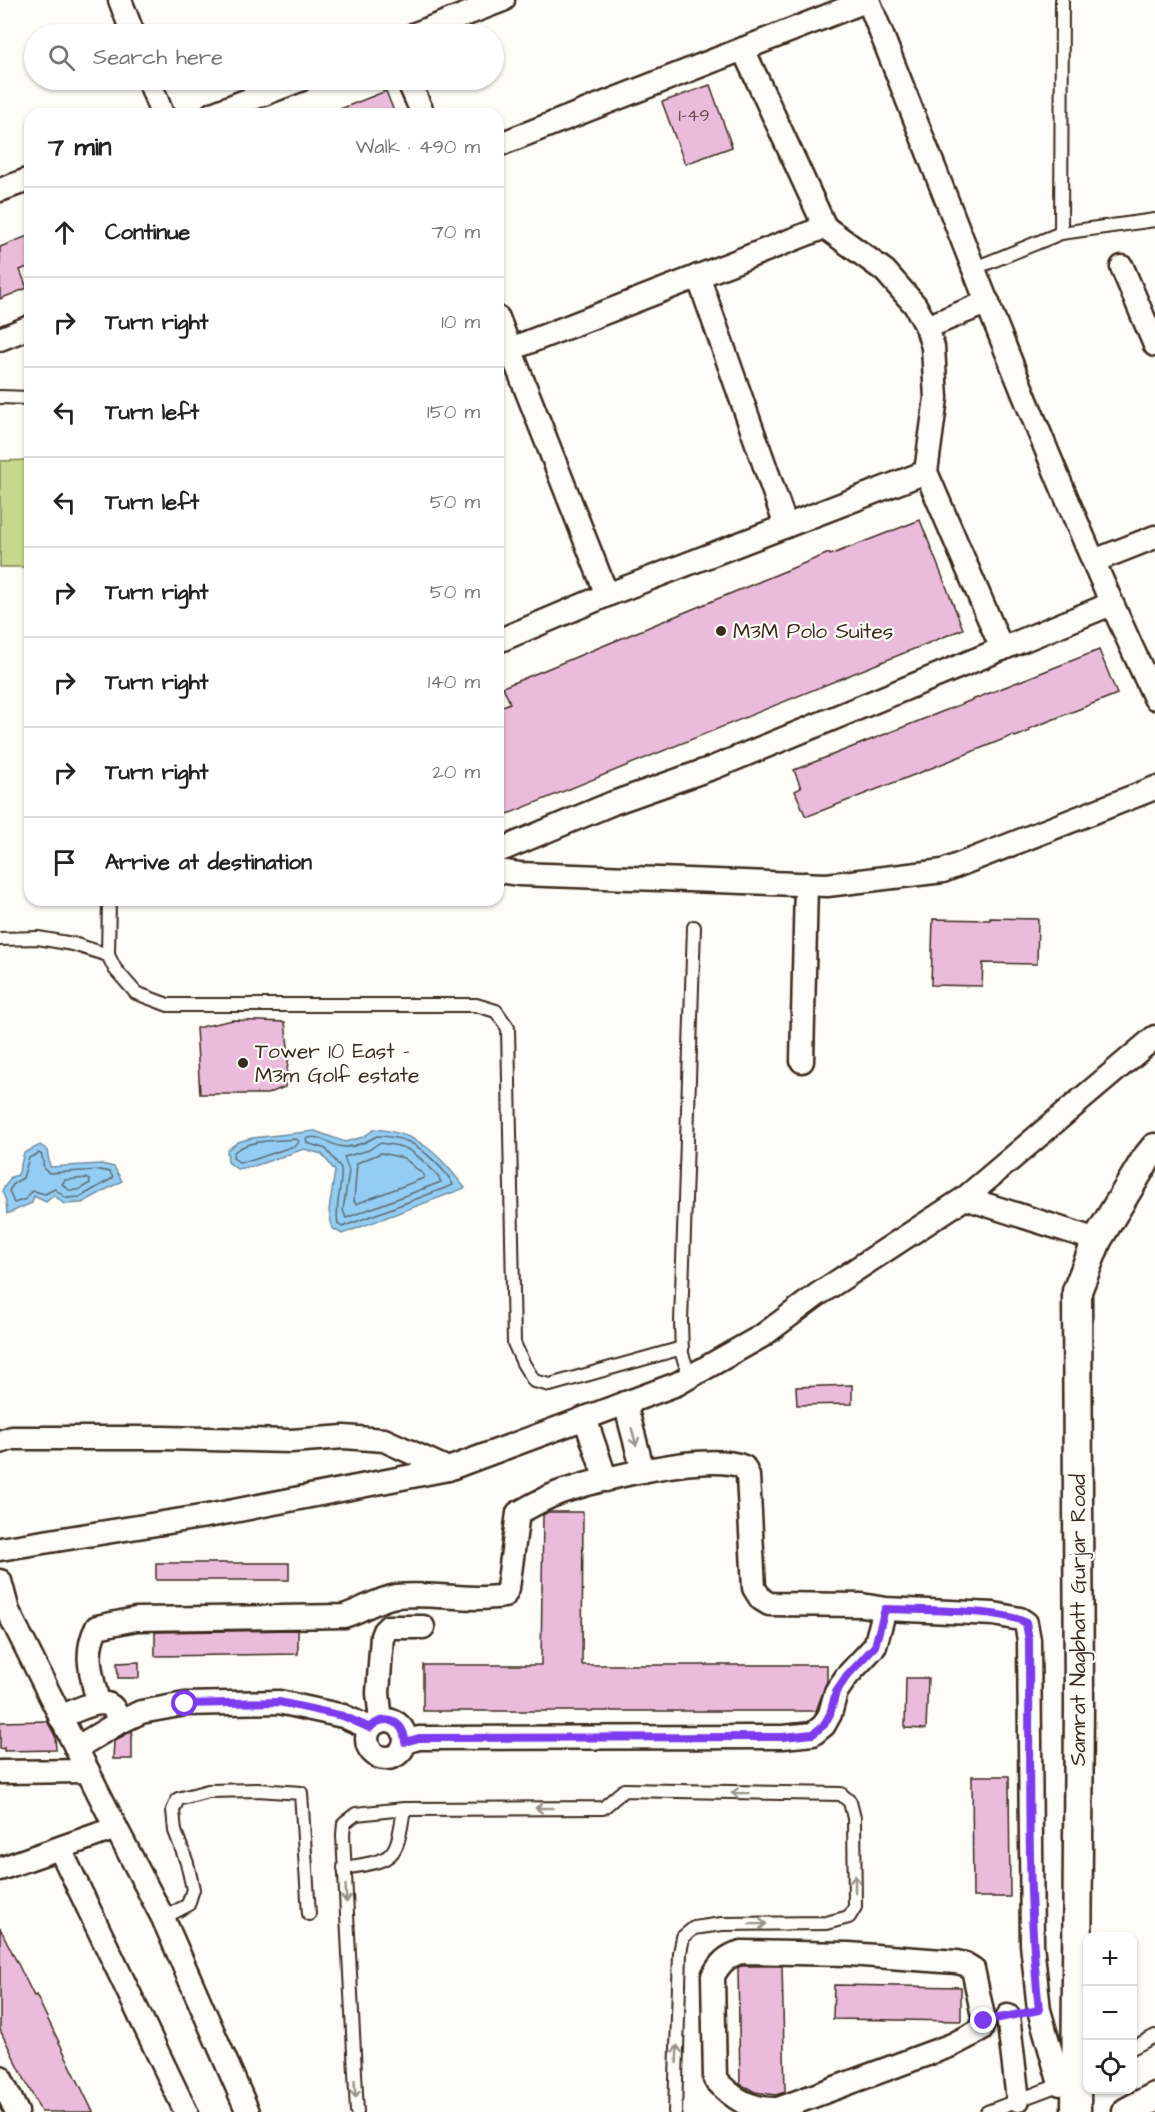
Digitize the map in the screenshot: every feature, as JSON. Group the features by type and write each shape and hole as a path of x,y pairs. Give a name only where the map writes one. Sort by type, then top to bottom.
{"street":[{"path":"120,0 129,24"},
{"path":"441,24 503,0"},
{"path":"504,143 868,0 1111,604 1155,698"},
{"path":"743,49 825,227 885,271 915,305 927,327 933,347 936,398 926,472 1002,648"},
{"path":"153,90 160,108"},
{"path":"228,108 274,90"},
{"path":"412,90 420,108"},
{"path":"0,190 24,181"},
{"path":"607,595 504,352 825,227"},
{"path":"1122,267 1155,345"},
{"path":"698,276 786,526"},
{"path":"927,327 988,302"},
{"path":"0,339 24,329"},
{"path":"504,638 607,595 926,472"},
{"path":"1094,561 1155,537"},
{"path":"504,849 613,804 715,767 1111,604"},
{"path":"504,872 828,885 943,871 1155,788"},
{"path":"802,1061 806,884"},
{"path":"0,1549 213,1515 448,1469 677,1384 762,1336 817,1295 965,1198 1155,1036"},
{"name":"Samrat Nagbhatt Gurjar Road","path":"1076,2112 1074,2078 1079,1718 1077,1291 1097,1240 1155,1148"},
{"path":"965,1198 1097,1240"},
{"path":"625,1403 643,1471"},
{"path":"585,1418 606,1480"},
{"path":"0,1442 12,1438 162,1438 291,1442 344,1437 384,1440 448,1469"},
{"path":"98,1703 88,1649 97,1627 112,1622 136,1619 344,1616 396,1596 439,1595 491,1598 504,1596 508,1588 518,1513 562,1491 643,1471 688,1463 735,1463 744,1467 748,1476 754,1588 760,1599 769,1604 862,1605 885,1609 994,1614 1020,1619 1026,1623 1028,1629 1032,1944 1039,2010 1074,2078"},
{"path":"0,1581 8,1611 60,1718 163,1918 248,2112"},
{"path":"405,1742 419,1738 783,1737 813,1734 824,1725 830,1714 836,1692 847,1676 875,1646 885,1609"},
{"path":"76,1748 141,1712 185,1704 279,1702 375,1724 387,1720 399,1724 405,1736 405,1742 403,1748 394,1757 376,1756 368,1746 367,1734 375,1724 382,1636 388,1627 423,1627"},
{"path":"60,1718 98,1703 106,1703 114,1709 118,1723"},
{"path":"0,1772 88,1771"},
{"path":"0,1869 116,1828"},
{"path":"60,1849 186,2112"},
{"path":"741,1952 849,1954 965,1964 973,1970 984,2021 981,2030 952,2046 778,2109 762,2109 739,2102 715,2079 713,1976 718,1966 728,1956 741,1952"},
{"path":"984,2021 1039,2010"},
{"path":"1008,2016 1018,2100"},
{"path":"0,2077 17,2112"},
{"path":"1127,2112 1155,2097"}],"lane":[{"path":"1062,0 1062,233"},
{"path":"975,268 1062,233 1155,220"},
{"path":"0,397 24,398"},
{"path":"109,906 108,955 115,969 136,993 168,1005 476,1005 496,1011 508,1029 514,1343 523,1363 534,1381 550,1385 682,1348"},
{"path":"690,1377 682,1354 681,1322 694,927"},
{"path":"0,939 38,938 73,944 108,955"},
{"path":"163,1918 188,1905 193,1889 188,1863 175,1831 173,1810 178,1799 208,1791 258,1790 302,1793 309,1914"},
{"path":"357,2112 344,1868 344,1823 356,1814 404,1809 603,1808 624,1790 841,1794 850,1802 854,1818 855,1907 849,1917 826,1923 722,1924 694,1928 683,1937 680,1953 675,2112"},
{"path":"344,1868 375,1863 391,1855 399,1843 404,1809"},
{"path":"1137,2045 1155,2036"},
{"path":"987,2112 1074,2078"}],"green space":[{"path":"24,460 24,567 0,567 0,461"}],"water":[{"path":"375,1129 404,1135 427,1147 437,1155 465,1188 342,1234 332,1228 329,1210 335,1171 322,1154 304,1149 254,1166 237,1169 228,1162 227,1150 238,1142 252,1138 315,1131 345,1142 363,1137"},
{"path":"40,1145 47,1150 50,1167 101,1164 114,1167 122,1181 82,1203 64,1204 54,1195 46,1202 34,1196 32,1203 7,1214 2,1191 11,1177 18,1175 24,1153"}],"building":[{"path":"710,85 732,147 685,164 662,102"},
{"path":"386,91 393,108 343,108"},
{"path":"24,237 24,268 20,270 24,280 24,289 0,299 0,247"},
{"path":"920,520 963,629 504,816 504,706 510,703 504,687 829,553 830,555"},
{"path":"1099,650 1117,694 1029,729 1030,731 1015,737 1014,735 808,816 805,815 795,791 801,788 794,770"},
{"path":"990,918 1038,919 1037,964 983,963 982,986 931,985 933,919 990,920"},
{"name":"Tower 10 East - M3m Golf estate","path":"233,1020 285,1022 289,1055 285,1087 267,1094 200,1094 196,1028"},
{"path":"852,1385 852,1404 797,1405 796,1387"},
{"path":"548,1512 583,1512 582,1665 827,1665 827,1681 816,1711 423,1711 423,1665 541,1665 543,1515"},
{"path":"156,1563 289,1563 289,1580 156,1580"},
{"path":"298,1630 298,1654 155,1656 155,1632"},
{"path":"139,1662 139,1678 118,1678 117,1663"},
{"path":"906,1678 928,1678 926,1729 905,1728"},
{"path":"47,1721 55,1736 56,1750 4,1751 4,1748 0,1749 0,1722"},
{"path":"132,1731 132,1759 113,1759 114,1741"},
{"path":"972,1776 1009,1776 1010,1897 973,1897"},
{"path":"0,1928 34,1996 36,1995 93,2112 41,2112 0,2030"},
{"path":"782,1966 785,2092 776,2095 755,2092 740,2084 738,1967"},
{"path":"834,1985 961,1987 961,2021 833,2019"}],"place":[{"name":"M3M Polo Suites","path":"721,631"},
{"name":"Tower 10 East - M3m Golf estate","path":"243,1063"}],"route":[{"path":"185,1704 238,1701 279,1702 343,1716 370,1728 381,1721 393,1721 403,1730 405,1742 419,1738 783,1737 813,1734 824,1725 830,1714 836,1692 847,1676 875,1646 885,1609 994,1614 1020,1619 1026,1623 1029,1640 1030,1880 1032,1944 1039,2010 984,2021"}]}
